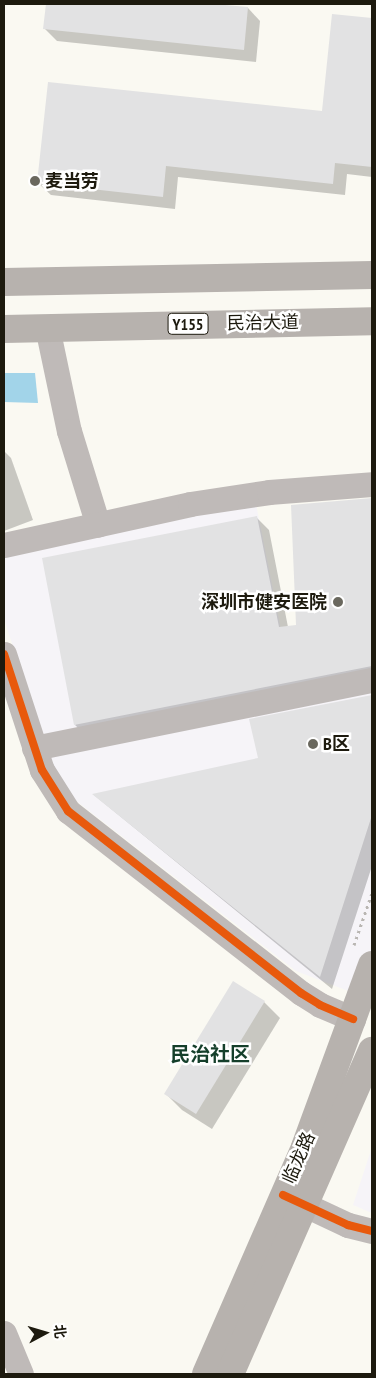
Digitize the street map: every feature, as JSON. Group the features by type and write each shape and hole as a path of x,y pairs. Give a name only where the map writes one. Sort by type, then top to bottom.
{"main road":[{"path":"4,282 372,275"},
{"name":"民治大道","path":"4,329 372,321"},
{"name":"临龙路","path":"230,1374 293,1199 305,1147 354,1020 372,965"},
{"name":"临龙路","path":"206,1374 293,1199 331,1150 372,1051"}],"street":[{"path":"46,327 69,431 98,525"},
{"path":"4,546 235,497 372,484"},
{"path":"4,654 34,748 48,783 68,811 301,992 320,1005 354,1020"},
{"path":"34,748 372,680"},
{"path":"293,1199 348,1225 372,1231"},
{"path":"4,1333 21,1374"}],"path":[{"path":"354,946 372,893"}],"shaded area":[{"name":"B区","path":"256,504 289,671 372,659 372,1000 296,971 75,800 51,763 4,619 4,555"},
{"path":"372,1147 372,1213 353,1205"}],"water":[{"path":"4,373 35,373 38,403 4,402"}],"building":[{"path":"46,4 214,4 248,7 244,50 43,29"},
{"path":"332,14 372,18 372,167 335,163 333,184 166,166 163,197 37,183 48,82 322,111"},
{"path":"372,498 372,666 74,725 42,558 257,516 279,627 296,625 291,505"},
{"path":"372,695 372,815 320,977 92,794 258,758 249,719"},
{"path":"233,981 265,1001 196,1114 164,1094"}],"cycle path":[{"path":"4,654 42,770 68,811 301,993 320,1005 353,1019"},
{"path":"283,1195 348,1225 372,1231"}],"place":[{"name":"麦当劳","path":"35,181"},
{"name":"深圳市健安医院","path":"338,602"},
{"name":"B区","path":"313,744"}],"district":[{"name":"民治社区","path":"210,1054"}]}
